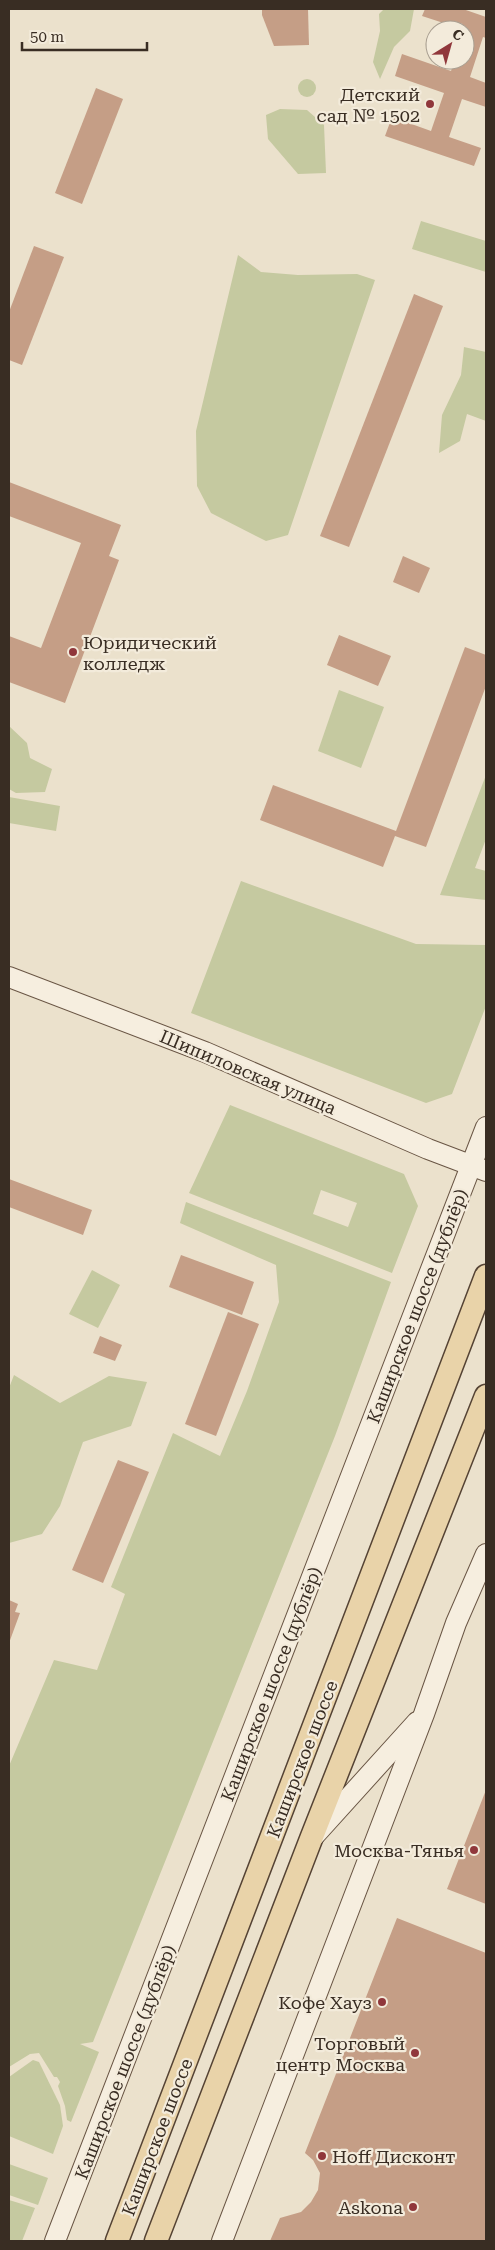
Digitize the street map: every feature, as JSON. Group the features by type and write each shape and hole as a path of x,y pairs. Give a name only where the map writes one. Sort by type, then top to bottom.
{"main road":[{"name":"Шипиловская улица","path":"9,977 205,1052 479,1168"},
{"name":"Каширское шоссе (дублёр)","path":"55,2241 479,1168 486,1127"},
{"name":"Каширское шоссе","path":"117,2241 486,1276"},
{"name":"Каширское шоссе","path":"156,2241 311,1839 486,1396"},
{"path":"222,2241 424,1714 456,1623 486,1554"},
{"path":"311,1839 424,1714"}],"green space":[{"path":"384,9 414,9 410,31 394,47 380,79 373,62 380,31 379,14"},
{"path":"307,79 313,82 316,88 313,94 307,97 301,94 298,88 301,82"},
{"path":"280,109 307,110 324,125 326,173 298,174 268,139 266,115"},
{"path":"421,221 486,241 486,272 412,249"},
{"path":"238,255 261,272 298,275 357,274 375,280 288,535 266,541 211,513 197,486 196,431"},
{"path":"464,347 486,352 486,421 467,414 460,441 439,453 442,415 461,375"},
{"path":"339,690 384,707 361,768 318,751"},
{"path":"9,726 27,743 30,758 52,769 45,792 16,793 9,789"},
{"path":"486,775 486,839 475,868 486,871 486,900 440,895"},
{"path":"9,797 60,806 56,831 9,823"},
{"path":"241,881 416,944 486,945 486,1006 452,1094 426,1103 191,1013"},
{"path":"230,1105 404,1174 418,1206 392,1273 189,1193","holes":["321,1190 357,1203 348,1227 313,1214"]},
{"path":"186,1202 391,1282 335,1436 93,2042 80,2044 99,2052 71,2122 67,2120 65,2106 58,2086 60,2082 57,2077 54,2077 39,2053 30,2054 9,2067 9,1766 54,1660 97,1670 125,1594 111,1587 173,1433 220,1456 247,1391 279,1302 276,1265 180,1223"},
{"path":"92,1270 120,1285 98,1328 69,1314"},
{"path":"14,1375 60,1403 109,1376 147,1382 131,1426 83,1442 60,1506 42,1534 9,1543 9,1388"},
{"path":"33,2060 39,2062 60,2105 63,2126 53,2154 9,2136 9,2077"},
{"path":"9,2164 48,2178 38,2205 9,2195"},
{"path":"9,2200 35,2208 22,2241 9,2241"}],"building":[{"path":"262,9 308,9 309,45 274,46 262,15"},
{"path":"425,9 463,9 486,17 486,38 483,37 475,62 475,20 434,20 422,16"},
{"path":"402,54 425,62 425,70 472,70 470,77 486,83 486,107 462,99 449,137 481,148 474,166 385,136 392,117 431,131 444,93 395,76"},
{"path":"96,88 123,99 82,204 55,193"},
{"path":"34,246 64,257 22,365 9,360 9,312"},
{"path":"414,294 443,306 349,547 320,536"},
{"path":"9,482 121,525 109,556 119,560 65,703 9,682 9,636 41,648 81,543 9,516"},
{"path":"403,556 430,568 419,593 393,582"},
{"path":"339,635 391,656 378,686 327,665"},
{"path":"465,647 486,655 486,686 426,847 395,836 383,867 260,820 273,785 396,831"},
{"path":"9,1179 92,1210 83,1235 9,1207"},
{"path":"181,1255 254,1282 242,1315 169,1287"},
{"path":"228,1312 259,1324 216,1436 185,1424"},
{"path":"100,1336 122,1345 115,1361 93,1353"},
{"path":"118,1460 149,1472 103,1583 72,1570"},
{"path":"9,1600 18,1604 15,1612 20,1613 9,1643"},
{"name":"Москва-Тянья","path":"486,1790 486,1904 447,1889"},
{"name":"Торговый центр Москва","path":"397,1918 486,1953 486,2241 270,2241 280,2218 301,2212 311,2202 318,2190 320,2173 313,2160 305,2153"}],"place":[{"name":"Детский сад № 1502","path":"430,104"},
{"name":"Юридический колледж","path":"73,652"},
{"name":"Москва-Тянья","path":"474,1850"},
{"name":"Кофе Хауз","path":"382,2002"},
{"name":"Торговый центр Москва","path":"415,2053"},
{"name":"Hoff Дисконт","path":"322,2156"},
{"name":"Askona","path":"413,2207"}]}
